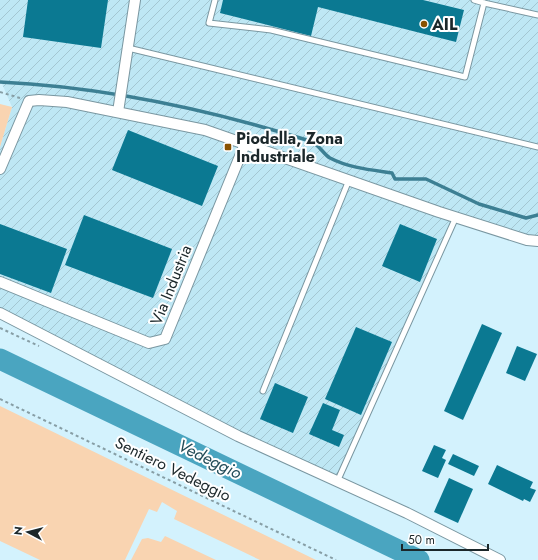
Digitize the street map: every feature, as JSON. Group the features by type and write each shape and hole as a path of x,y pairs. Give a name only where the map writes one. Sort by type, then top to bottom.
{"street":[{"path":"118,112 123,89 135,0"},
{"path":"0,169 29,101 67,102 204,130 456,217 527,240 538,241"},
{"name":"Via Industria","path":"0,282 149,343 165,339 245,144"},
{"path":"0,313 238,436 407,513 500,560"}],"lane":[{"path":"215,0 209,23 271,30 465,77 484,3"},
{"path":"474,0 538,15"},
{"path":"128,48 538,147"},
{"path":"263,392 350,180"},
{"path":"337,482 456,217"}],"path":[{"path":"0,92 29,101"},
{"name":"Sentiero Vedeggio","path":"0,399 336,560"}],"shaded area":[{"path":"0,0 538,0 538,241 456,217 337,482 0,315 0,147 12,107 0,79"},
{"path":"0,104 12,107 0,147"},
{"path":"0,406 316,560 260,560 174,519 177,511 162,502 157,512 149,509 125,560 40,560 0,541"},
{"path":"165,536 216,560 131,560 142,539 148,538 161,542"}],"building":[{"path":"28,0 108,0 101,48 23,37"},
{"name":"AIL","path":"223,0 423,0 464,10 456,42 318,7 311,36 220,13"},
{"path":"128,130 218,166 202,206 112,170"},
{"path":"84,215 172,249 153,298 65,265"},
{"path":"0,224 67,249 51,293 0,274"},
{"path":"400,224 437,239 420,282 382,266"},
{"path":"482,324 502,333 463,420 444,411"},
{"path":"356,327 392,342 361,415 325,399"},
{"path":"517,346 537,354 525,381 506,373"},
{"path":"275,383 308,397 293,433 260,419"},
{"path":"323,403 340,410 332,430 344,435 339,447 309,434"},
{"path":"434,445 446,450 442,458 446,460 438,478 422,471"},
{"path":"453,454 479,466 474,476 448,464"},
{"path":"497,465 533,482 530,488 536,490 530,502 524,499 523,501 488,484"},
{"path":"449,478 473,489 458,523 434,512"}],"waterway":[{"path":"0,82 78,89 118,95 234,119 313,142 330,158 345,164 392,173 395,179 426,179 479,204 526,218 538,215"},
{"name":"Vedeggio","path":"0,359 419,560"}],"place":[{"name":"AIL","path":"424,24"},
{"name":"Piodella, Zona Industriale","path":"228,147"}]}
